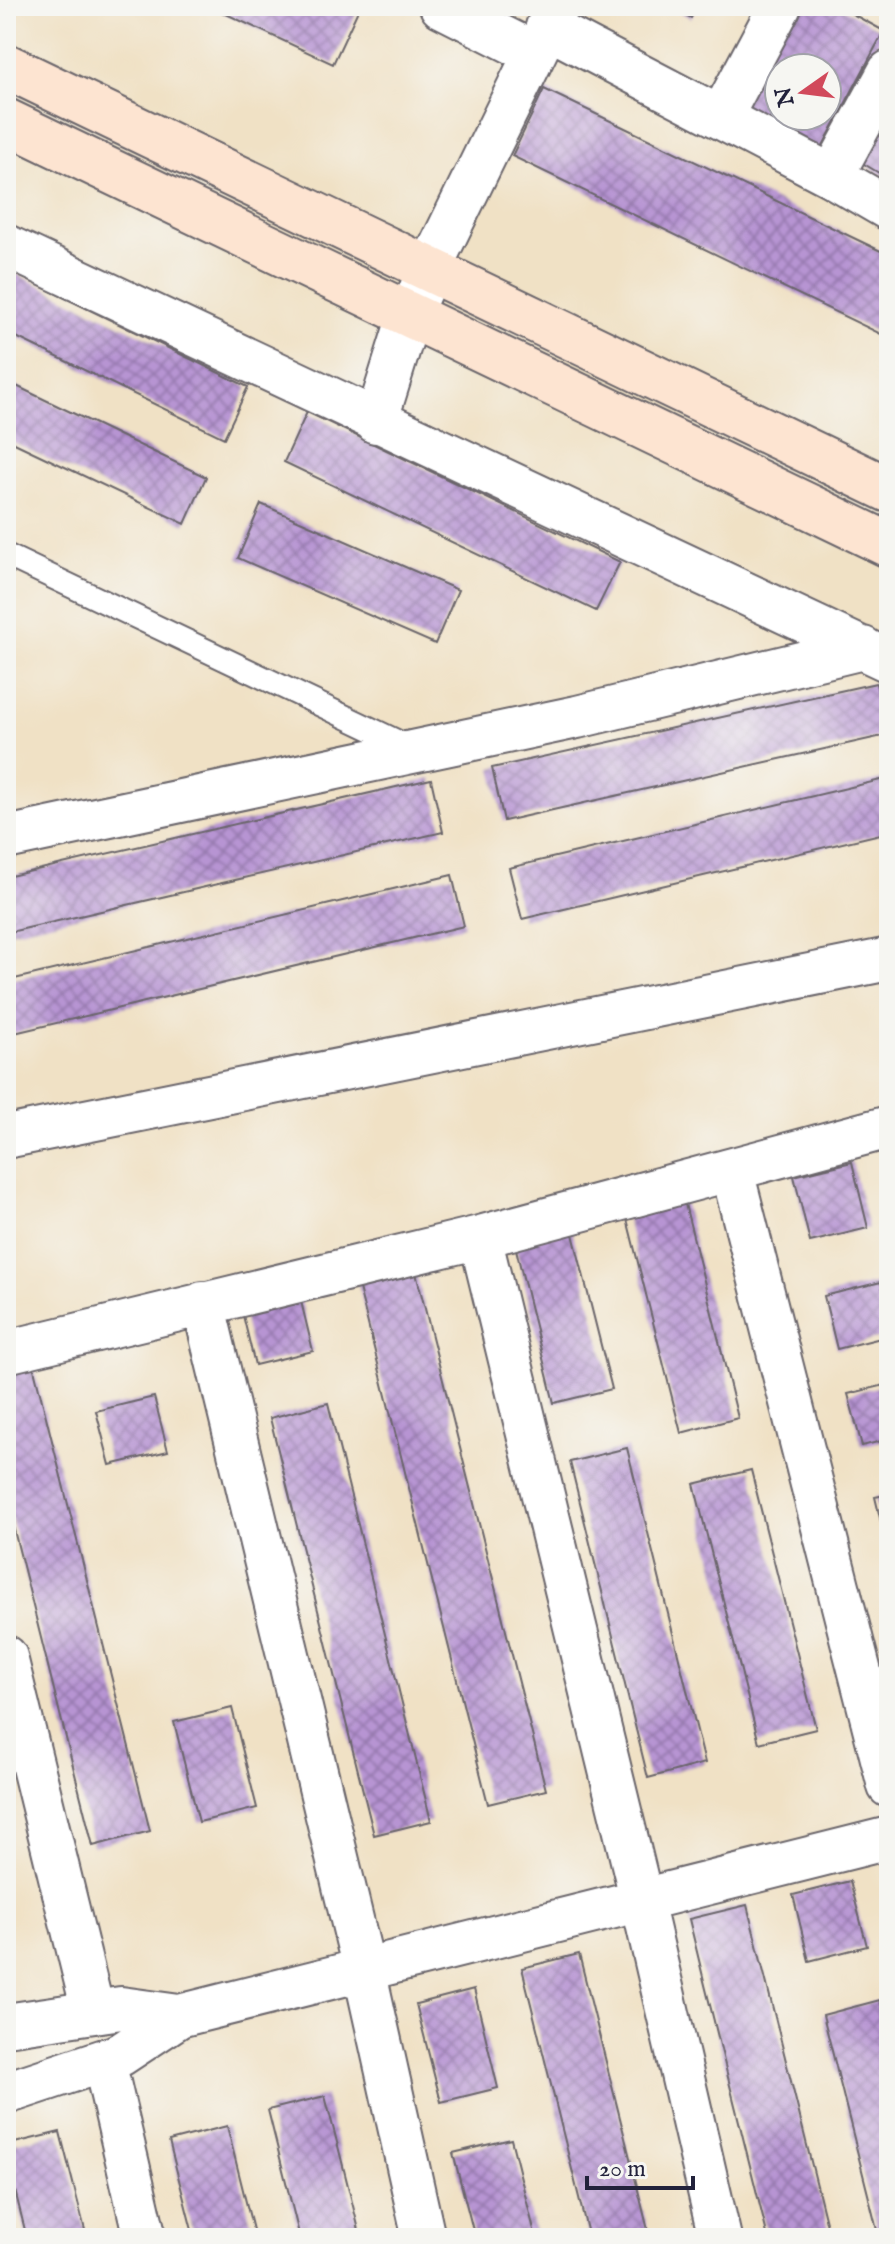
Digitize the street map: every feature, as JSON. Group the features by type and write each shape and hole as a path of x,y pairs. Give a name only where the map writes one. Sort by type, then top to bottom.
{"main road":[{"path":"6,66 889,490"},
{"path":"6,121 889,545"}],"street":[{"path":"441,6 546,29 721,117 889,209"},
{"path":"721,117 780,6"},
{"path":"376,422 409,316 546,29"},
{"path":"832,176 889,72"},
{"path":"6,246 876,655"},
{"path":"6,838 876,655"},
{"path":"6,1137 889,959"},
{"path":"6,1352 480,1237 889,1127"},
{"path":"732,1171 889,1786"},
{"path":"480,1237 642,1901 720,2238"},
{"path":"203,1303 364,1969 424,2238"},
{"path":"6,1657 93,2011"},
{"path":"6,2093 120,2055 179,2016 889,1838"},
{"path":"6,2025 121,2008 179,2016"},
{"path":"104,2061 145,2238"}],"lane":[{"path":"6,555 415,750"}],"building":[{"path":"209,6 360,6 333,64"},
{"path":"669,6 697,6 691,18"},
{"path":"793,6 844,6 843,9 884,31 843,108 843,52 769,52"},
{"path":"763,63 763,122 739,109"},
{"path":"889,84 889,168 884,176 849,155"},
{"path":"544,89 889,255 889,338 512,156"},
{"path":"781,132 830,132 819,153"},
{"path":"6,269 248,387 224,438 6,332"},
{"path":"6,381 206,477 185,524 6,439"},
{"path":"307,412 620,562 596,611 284,462"},
{"path":"261,504 458,590 435,644 238,558"},
{"path":"876,683 887,735 504,821 492,768"},
{"path":"889,778 889,832 522,919 509,868"},
{"path":"431,779 443,832 6,933 6,877"},
{"path":"452,875 464,926 6,1035 6,981"},
{"path":"852,1162 868,1228 810,1242 794,1176"},
{"path":"684,1200 738,1418 681,1433 626,1215"},
{"path":"572,1230 612,1389 554,1403 515,1245"},
{"path":"413,1261 546,1790 488,1804 356,1276"},
{"path":"881,1282 889,1312 889,1336 837,1349 824,1296"},
{"path":"299,1293 313,1351 255,1365 241,1307"},
{"path":"32,1361 150,1831 93,1846 6,1498 6,1367"},
{"path":"889,1384 889,1439 862,1446 848,1394"},
{"path":"154,1397 168,1451 110,1465 96,1411"},
{"path":"328,1403 431,1821 374,1835 270,1418"},
{"path":"627,1448 705,1763 648,1778 570,1462"},
{"path":"751,1470 816,1729 759,1743 694,1484"},
{"path":"889,1494 889,1550 888,1551 875,1497"},
{"path":"232,1708 257,1808 199,1822 174,1722"},
{"path":"850,1881 867,1946 809,1961 793,1895"},
{"path":"747,1905 830,2238 768,2238 689,1919"},
{"path":"579,1954 650,2238 589,2238 522,1968"},
{"path":"474,1989 498,2088 441,2102 416,2004"},
{"path":"880,2000 889,2035 889,2238 879,2238 823,2015"},
{"path":"325,2096 361,2238 300,2238 268,2110"},
{"path":"227,2126 255,2238 194,2238 169,2141"},
{"path":"60,2132 87,2238 27,2238 6,2145"},
{"path":"511,2139 536,2238 475,2238 453,2153"}]}
